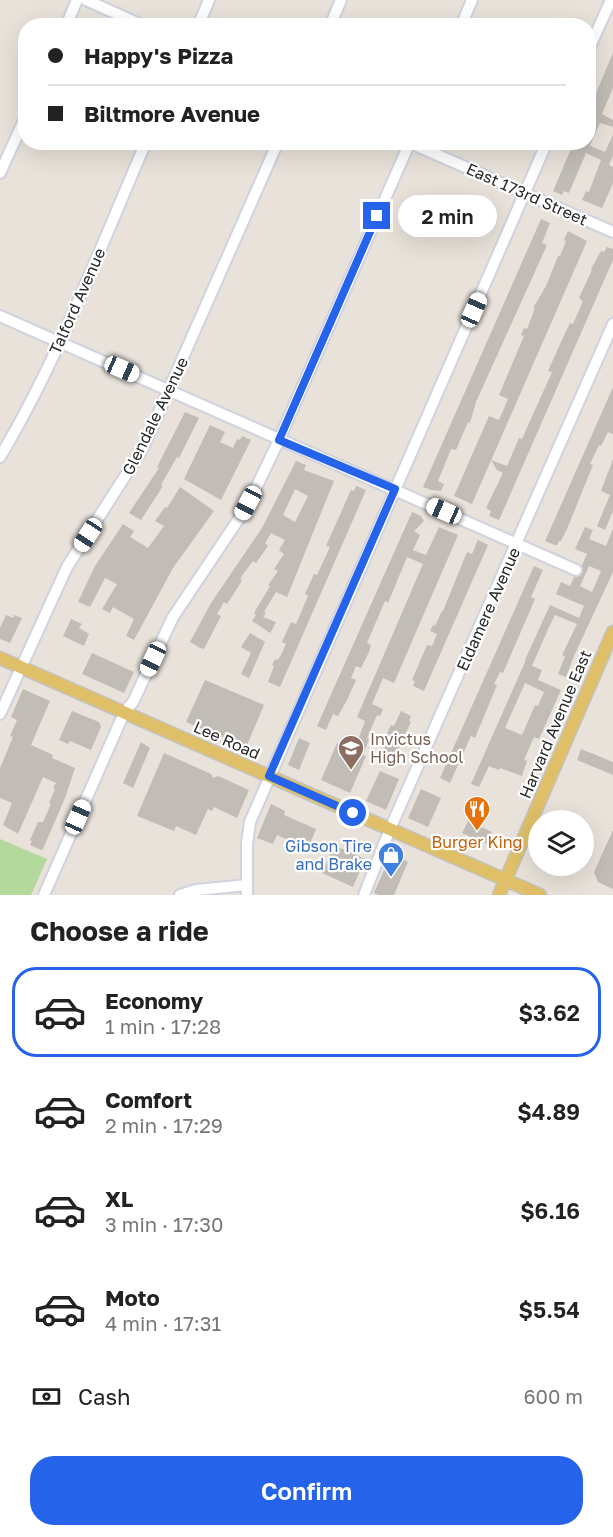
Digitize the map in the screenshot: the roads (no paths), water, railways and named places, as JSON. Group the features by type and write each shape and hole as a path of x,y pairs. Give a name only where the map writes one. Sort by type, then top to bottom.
{"main road":[{"name":"Harvard Avenue East","path":"500,895 613,632"},
{"name":"Lee Road","path":"0,658 540,895"}],"street":[{"path":"69,18 77,0"},
{"path":"86,0 126,18"},
{"path":"201,18 209,0"},
{"path":"333,18 341,0"},
{"path":"464,18 472,0"},
{"path":"596,33 611,0"},
{"path":"0,173 18,134"},
{"name":"Talford Avenue","path":"0,457 35,394 60,342 143,150"},
{"name":"Glendale Avenue","path":"0,714 67,567 143,448 274,150"},
{"path":"44,895 124,713 133,702 173,617 242,514 279,440 406,150"},
{"name":"East 173rd Street","path":"425,150 613,232"},
{"path":"180,895 196,890 247,890 247,844 250,822 544,150"},
{"path":"0,316 576,570"},
{"name":"Eldamere Avenue","path":"364,895 390,829 613,324"}],"place":[{"name":"Invictus High School","path":"351,771"},
{"name":"Burger King","path":"477,832"},
{"name":"Gibson Tire and Brake","path":"391,878"}]}
